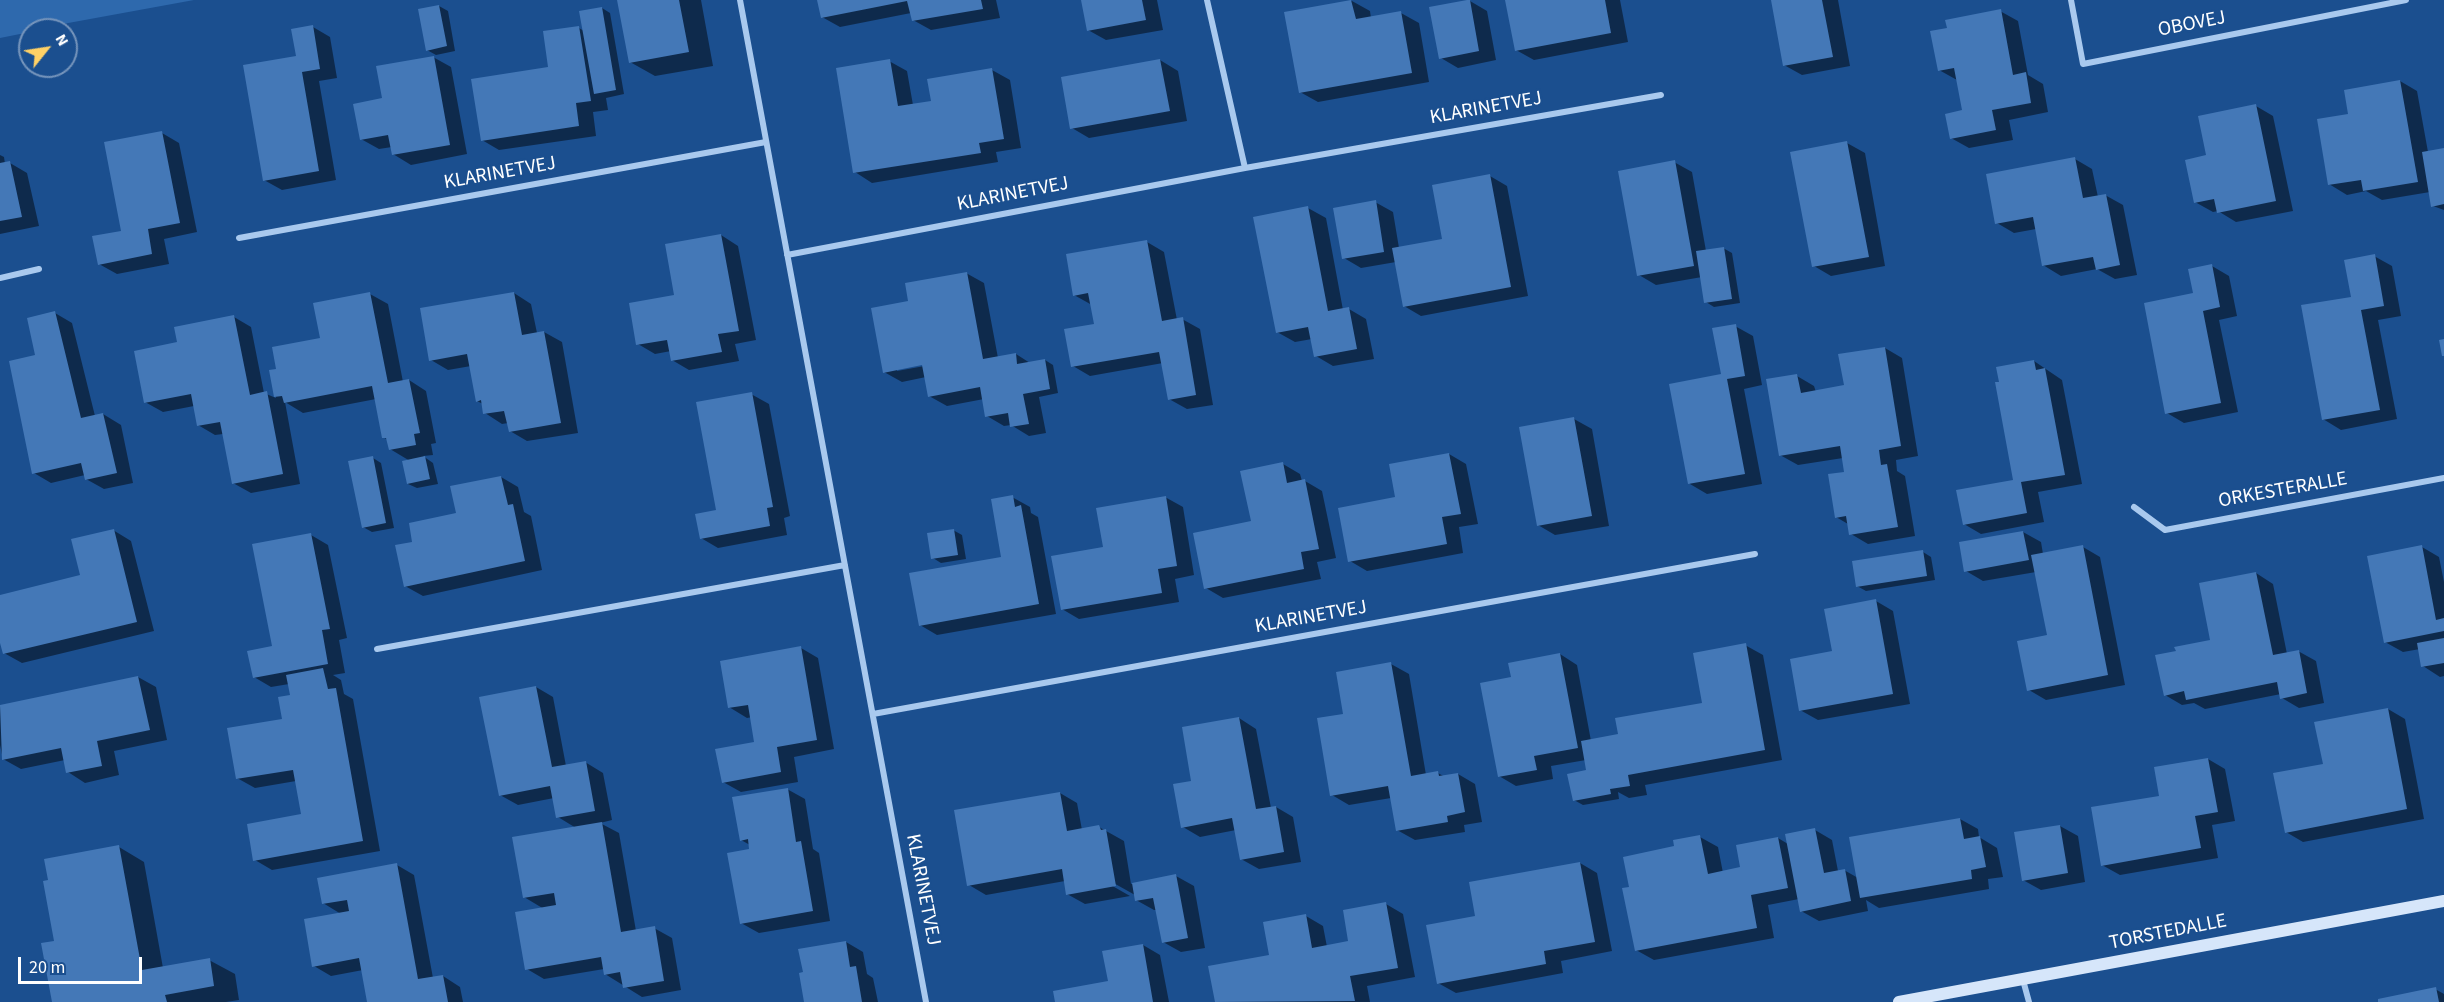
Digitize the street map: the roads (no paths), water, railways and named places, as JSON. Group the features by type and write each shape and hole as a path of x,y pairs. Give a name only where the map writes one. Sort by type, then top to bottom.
{"street":[{"name":"KLARINETVEJ","path":"740,0 926,1002"},
{"path":"1207,0 1245,168"},
{"name":"OBOVEJ","path":"2071,0 2083,64 2406,0"},
{"name":"KLARINETVEJ","path":"787,255 1245,168 1661,95"},
{"name":"KLARINETVEJ","path":"239,238 766,142"},
{"path":"0,278 39,269"},
{"name":"ORKESTERALLE","path":"2134,507 2165,530 2444,478"},
{"name":"KLARINETVEJ","path":"873,714 1755,554"},
{"path":"377,650 845,565"},
{"name":"TORSTEDALLE","path":"1899,1002 2444,901"},
{"path":"2023,980 2028,1002"}]}
